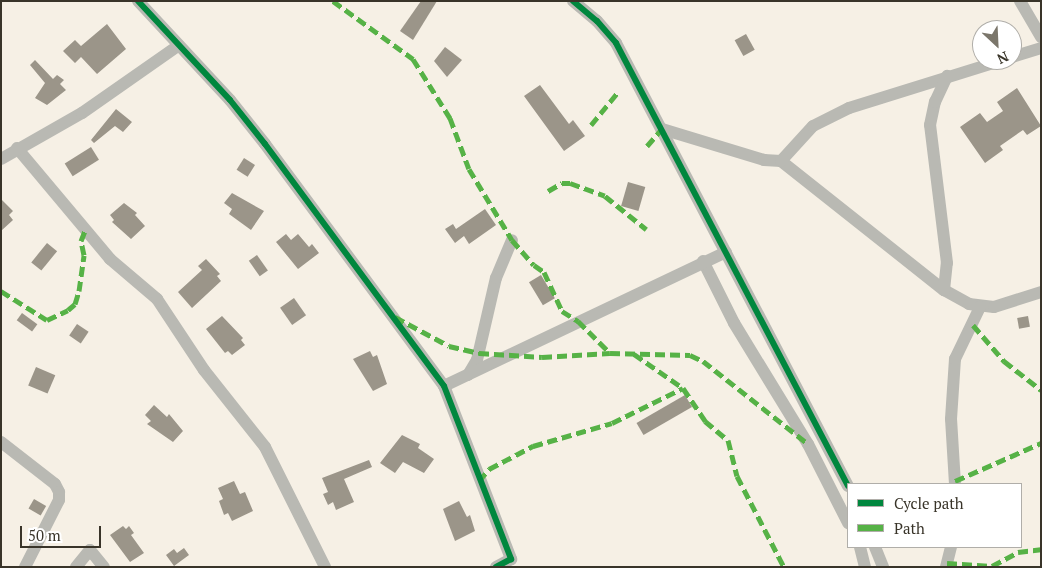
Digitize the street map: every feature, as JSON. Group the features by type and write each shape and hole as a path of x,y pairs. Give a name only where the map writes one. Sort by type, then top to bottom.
{"street":[{"path":"138,1 180,45 265,144 444,386 513,563 496,567"},
{"path":"573,1 597,21 616,43 847,484"},
{"path":"1020,1 1041,38"},
{"path":"1,159 17,148 82,113 180,45"},
{"path":"1022,55 1041,48"},
{"path":"781,161 813,126 849,108 972,69"},
{"path":"944,290 947,263 930,125 935,102 948,76"},
{"path":"662,129 764,160 781,161 956,298 980,307 1006,304 1041,292"},
{"path":"17,148 110,259 157,299 204,370 265,446 325,567"},
{"path":"468,375 477,360 496,278 512,240"},
{"path":"444,386 703,261 726,252"},
{"path":"703,261 739,332 808,444 847,521"},
{"path":"955,483 951,420 955,359 980,307"},
{"path":"1,442 55,484 59,492 59,500 25,567"},
{"path":"860,548 866,567"},
{"path":"875,548 884,567"},
{"path":"946,567 951,548"},
{"path":"76,567 85,552 90,550 104,567"}],"building":[{"path":"421,1 437,1 413,40 400,31"},
{"path":"107,24 126,49 97,74 81,57 75,63 63,51 75,40 81,46"},
{"path":"746,34 755,50 743,56 735,40"},
{"path":"445,47 462,60 447,77 434,61"},
{"path":"35,60 53,79 57,75 64,80 60,84 66,90 47,105 35,98 45,83 30,65"},
{"path":"540,85 569,124 573,120 585,136 564,151 524,96"},
{"path":"1017,88 1041,126 1027,135 1023,130 1000,146 1003,150 985,163 960,127 980,113 987,122 1003,111 997,102"},
{"path":"116,109 132,122 123,132 115,126 94,143 91,140"},
{"path":"91,147 99,160 73,176 65,163"},
{"path":"244,158 255,165 248,177 237,170"},
{"path":"628,182 645,187 638,211 621,206"},
{"path":"232,193 264,211 251,230 229,214 232,209 224,203"},
{"path":"1,199 13,211 9,215 13,220 1,231"},
{"path":"124,203 137,213 135,215 145,226 131,239 112,222 114,220 110,215"},
{"path":"485,209 496,225 469,244 464,236 455,243 445,229 453,224 456,229"},
{"path":"286,234 291,240 298,234 309,247 312,244 319,253 298,269 276,242"},
{"path":"47,243 57,251 41,271 31,262"},
{"path":"257,255 268,271 260,276 249,261"},
{"path":"206,259 220,274 217,276 221,281 192,308 178,292 202,270 198,266"},
{"path":"541,275 555,298 543,305 529,282"},
{"path":"294,298 306,315 292,325 280,308"},
{"path":"22,313 37,324 32,331 17,320"},
{"path":"222,316 243,338 241,340 245,345 232,355 228,351 225,353 206,329"},
{"path":"1028,316 1030,327 1019,329 1017,318"},
{"path":"77,324 89,332 81,343 69,336"},
{"path":"370,351 373,357 377,355 387,384 373,391 353,359"},
{"path":"36,367 55,375 48,394 28,385"},
{"path":"685,395 692,407 644,435 637,423"},
{"path":"154,405 167,417 169,414 183,431 173,442 147,424 151,421 145,415"},
{"path":"402,435 420,444 418,448 434,459 424,473 403,462 395,473 380,463"},
{"path":"369,460 372,467 344,479 354,502 336,510 333,502 328,505 323,494 328,492 322,478"},
{"path":"234,481 240,494 245,492 253,511 232,521 228,513 224,515 219,501 223,499 218,488"},
{"path":"34,499 46,506 41,516 28,509"},
{"path":"459,501 467,517 470,515 475,531 455,541 443,509"},
{"path":"123,526 126,529 129,526 134,533 131,535 144,553 130,562 110,535"},
{"path":"184,548 189,555 174,566 166,555 174,549 177,553"}],"marked path":[{"path":"333,1 413,59 450,118 469,169 512,240 534,265 544,272 562,311 578,321 610,353"},
{"path":"591,125 618,92"},
{"path":"647,146 662,129"},
{"path":"548,191 562,183 570,183 605,196 646,229"},
{"path":"1,291 47,320 68,310 75,304 79,291 84,255 81,241 86,228"},
{"path":"395,317 449,346 479,353 542,357 610,353 690,355 703,361 808,444"},
{"path":"973,325 1004,361 1041,390"},
{"path":"634,354 683,388 705,421 728,440 737,476 784,567"},
{"path":"479,481 489,469 533,446 612,423 683,388"},
{"path":"955,481 1041,443"},
{"path":"947,563 992,566 1018,552 1041,549"}],"cycle path":[{"path":"138,1 230,100 265,144 444,386 511,559 496,567"},
{"path":"573,1 597,21 616,43 847,484"}]}
